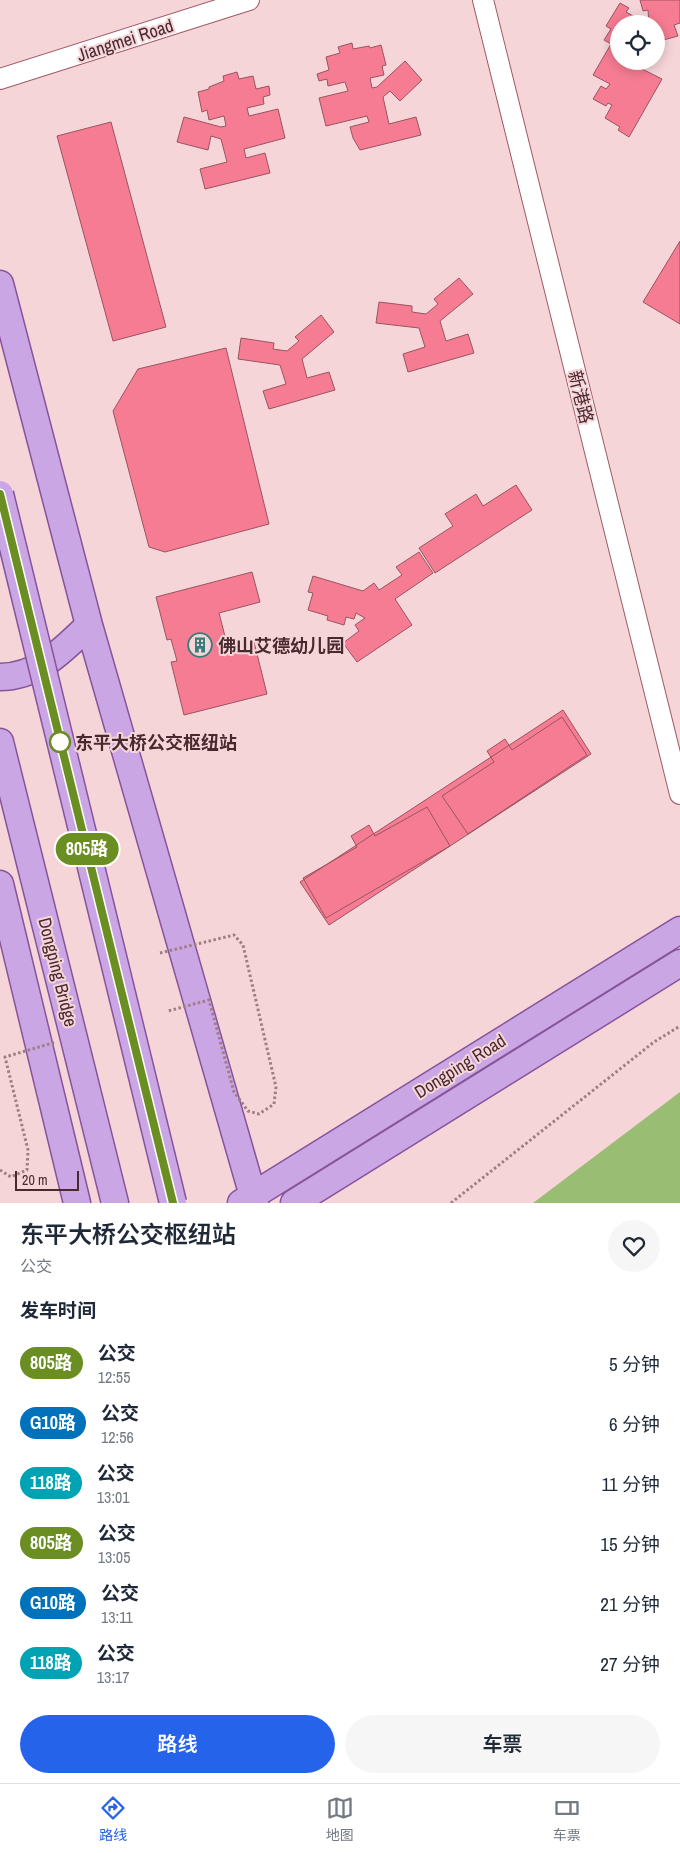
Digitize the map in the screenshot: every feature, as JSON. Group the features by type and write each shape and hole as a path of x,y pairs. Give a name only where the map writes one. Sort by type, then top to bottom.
{"main road":[{"path":"0,284 88,625 249,1201"},
{"path":"0,494 173,1203"},
{"path":"0,677 22,675 56,658 88,625"},
{"name":"Dongping Bridge","path":"0,742 115,1203"},
{"path":"0,884 77,1203"},
{"name":"Dongping Road","path":"249,1201 680,930"},
{"name":"Dongping Road","path":"294,1203 680,963"}],"street":[{"name":"Jiangmei Road","path":"0,79 250,0"},
{"name":"新港路","path":"483,0 680,794"}],"path":[{"path":"160,953 234,935 243,945 276,1087 274,1104 259,1114 248,1111 234,1092 209,1000 168,1011"},
{"path":"451,1203 654,1042 680,1026"},
{"path":"0,1170 11,1177 27,1170 28,1150 5,1057 56,1042"}],"green space":[{"path":"680,1092 680,1203 533,1203"}],"building":[{"path":"640,0 680,0 680,23 674,25 678,36 665,40 665,15 648,15 648,10 643,11"},
{"path":"620,3 629,8 626,12 631,15 613,15"},
{"path":"610,19 610,28 606,26"},
{"path":"610,31 610,43 604,40"},
{"path":"352,43 353,49 381,45 386,65 382,66 384,75 370,78 372,88 377,87 405,61 422,80 400,101 390,91 383,97 389,124 416,117 421,135 360,150 353,138 350,127 369,122 367,116 326,126 319,98 348,91 345,82 328,86 327,79 319,81 317,74 329,70 326,57 340,53 338,47"},
{"path":"610,46 610,70 644,70 662,79 629,137 618,130 620,127 605,118 612,105 608,103 606,106 593,99 601,86 606,89 610,84 593,75"},
{"path":"237,72 239,79 253,76 256,89 269,86 270,95 263,97 264,104 247,108 249,116 278,109 285,138 244,149 246,158 265,153 270,173 205,189 200,169 227,162 221,139 211,136 208,150 177,142 184,117 221,127 226,126 224,116 209,120 207,110 202,112 198,92 209,89 209,87 224,81 223,76"},
{"path":"111,122 166,327 113,341 57,136"},
{"path":"680,241 680,324 643,302"},
{"path":"459,278 473,294 440,321 446,341 468,334 474,353 408,372 403,354 425,347 419,328 376,323 379,302 412,306 412,312 426,314 438,304 434,299"},
{"path":"321,315 334,332 302,359 307,378 329,372 335,390 269,409 263,391 286,384 280,365 238,359 241,338 274,343 273,349 287,351 299,341 295,337"},
{"path":"226,348 269,524 165,552 149,547 113,411 138,369"},
{"path":"516,485 532,510 435,573 419,548 453,526 445,514 476,494 483,506"},
{"path":"419,552 433,573 395,599 412,625 357,662 343,643 359,631 355,625 365,618 356,613 354,619 346,617 344,625 327,620 328,616 308,610 313,593 308,592 313,576 363,591 374,583 379,590 402,575 396,567"},
{"name":"佛山艾德幼儿园","path":"252,572 260,602 219,613 228,648 254,642 267,694 184,715 171,662 177,661 171,639 167,640 156,597"},
{"path":"563,710 591,754 329,925 300,882"},
{"path":"562,717 587,755 468,834 442,796 494,762 487,751 505,739 512,750"},
{"path":"427,807 450,846 326,918 303,878 357,847 351,836 369,825 375,836"}],"bus line":[{"name":"805路","path":"0,494 173,1203"}],"place":[{"name":"佛山艾德幼儿园","path":"200,645"},
{"name":"东平大桥公交枢纽站","path":"60,742"}]}
